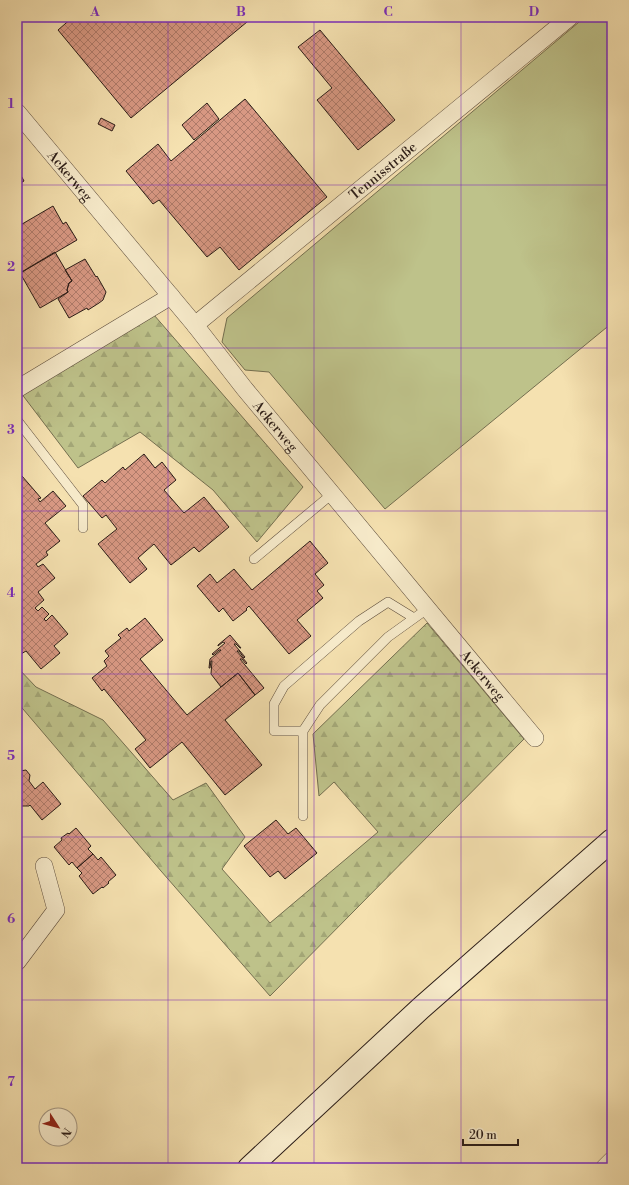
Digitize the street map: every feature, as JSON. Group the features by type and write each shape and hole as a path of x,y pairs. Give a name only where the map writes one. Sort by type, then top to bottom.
{"main road":[{"path":"249,1168 421,1008 606,845"}],"street":[{"name":"Tennisstraße","path":"195,325 570,17"},
{"name":"Ackerweg","path":"17,112 195,325 244,388 332,494 421,613 535,738"},
{"path":"17,389 171,296"},
{"path":"17,962 56,910 44,866"},
{"path":"604,1168 612,1160"}],"lane":[{"path":"17,420 83,505 84,528"},
{"path":"254,559 332,494"},
{"path":"303,731 274,731 274,704 284,686 359,621 388,602 421,613"},
{"path":"303,816 303,731 320,704 388,637 421,613"}],"green space":[{"path":"585,17 612,17 612,323 385,509 269,372 245,370 222,342 227,318"},
{"path":"154,315 303,487 257,542 213,490 140,432 78,468 21,393"},
{"path":"427,623 524,739 270,996 17,702 17,667 36,687 103,720 173,800 206,783 245,837 222,869 270,923 378,832 334,782 319,796 313,734"}],"building":[{"path":"73,17 116,17 120,22 125,17 253,17 131,118 58,30"},
{"path":"320,30 395,120 358,150 317,100 332,88 298,47"},
{"path":"245,99 327,197 239,270 220,247 207,257 159,200 153,204 126,171 158,144 171,161"},
{"path":"207,103 219,119 194,140 182,125"},
{"path":"101,118 115,125 112,131 98,124"},
{"path":"17,168 24,181 17,185"},
{"path":"53,206 63,224 66,222 77,240 17,275 17,227"},
{"path":"55,252 72,281 69,283 67,290 68,292 40,308 20,273"},
{"path":"85,259 106,292 103,300 99,303 88,310 87,308 69,318 58,299 68,292 67,290 69,283 72,281 65,270"},
{"path":"144,454 155,468 162,462 176,480 164,490 184,513 204,497 229,527 199,552 194,547 171,565 154,544 138,558 147,569 130,583 98,544 117,529 106,515 102,518 83,496 102,480 105,483 123,467 125,470"},
{"path":"22,476 41,498 38,499 40,502 53,491 66,506 45,523 60,541 46,552 48,555 36,564 38,567 43,564 55,578 38,592 44,600 35,608 38,611 42,607 49,614 44,619 46,621 52,615 68,634 54,646 60,653 41,669 26,651 21,654 17,649 17,480"},
{"path":"310,541 328,563 315,574 324,585 317,591 323,598 297,620 311,636 289,654 249,606 246,609 247,610 233,621 223,608 219,612 197,586 210,574 217,583 234,569 252,590"},
{"path":"145,618 163,640 140,659 187,715 238,673 255,695 225,720 262,765 225,795 182,742 150,768 135,749 146,740 104,689 102,691 92,678 107,666 104,661 109,656 105,651 121,638 118,635 127,628 129,631"},
{"path":"230,635 241,648 234,644 245,657 244,658 239,651 237,651 247,663 246,664 242,659 240,659 264,688 255,695 238,673 221,687 211,674 212,661 209,668 210,659 221,650 213,655 212,654 225,643 223,642 218,646"},
{"path":"19,769 20,771 26,770 30,775 29,781 35,789 43,782 61,804 42,820 30,805 20,806 19,804 17,806 17,771"},
{"path":"276,820 288,834 296,828 317,853 285,879 278,871 270,877 244,846"},
{"path":"76,828 91,846 88,849 93,854 77,868 72,862 69,865 54,847 62,840 61,838"},
{"path":"93,854 98,860 101,857 116,875 103,888 102,887 93,894 79,876 82,873 77,868"}]}
